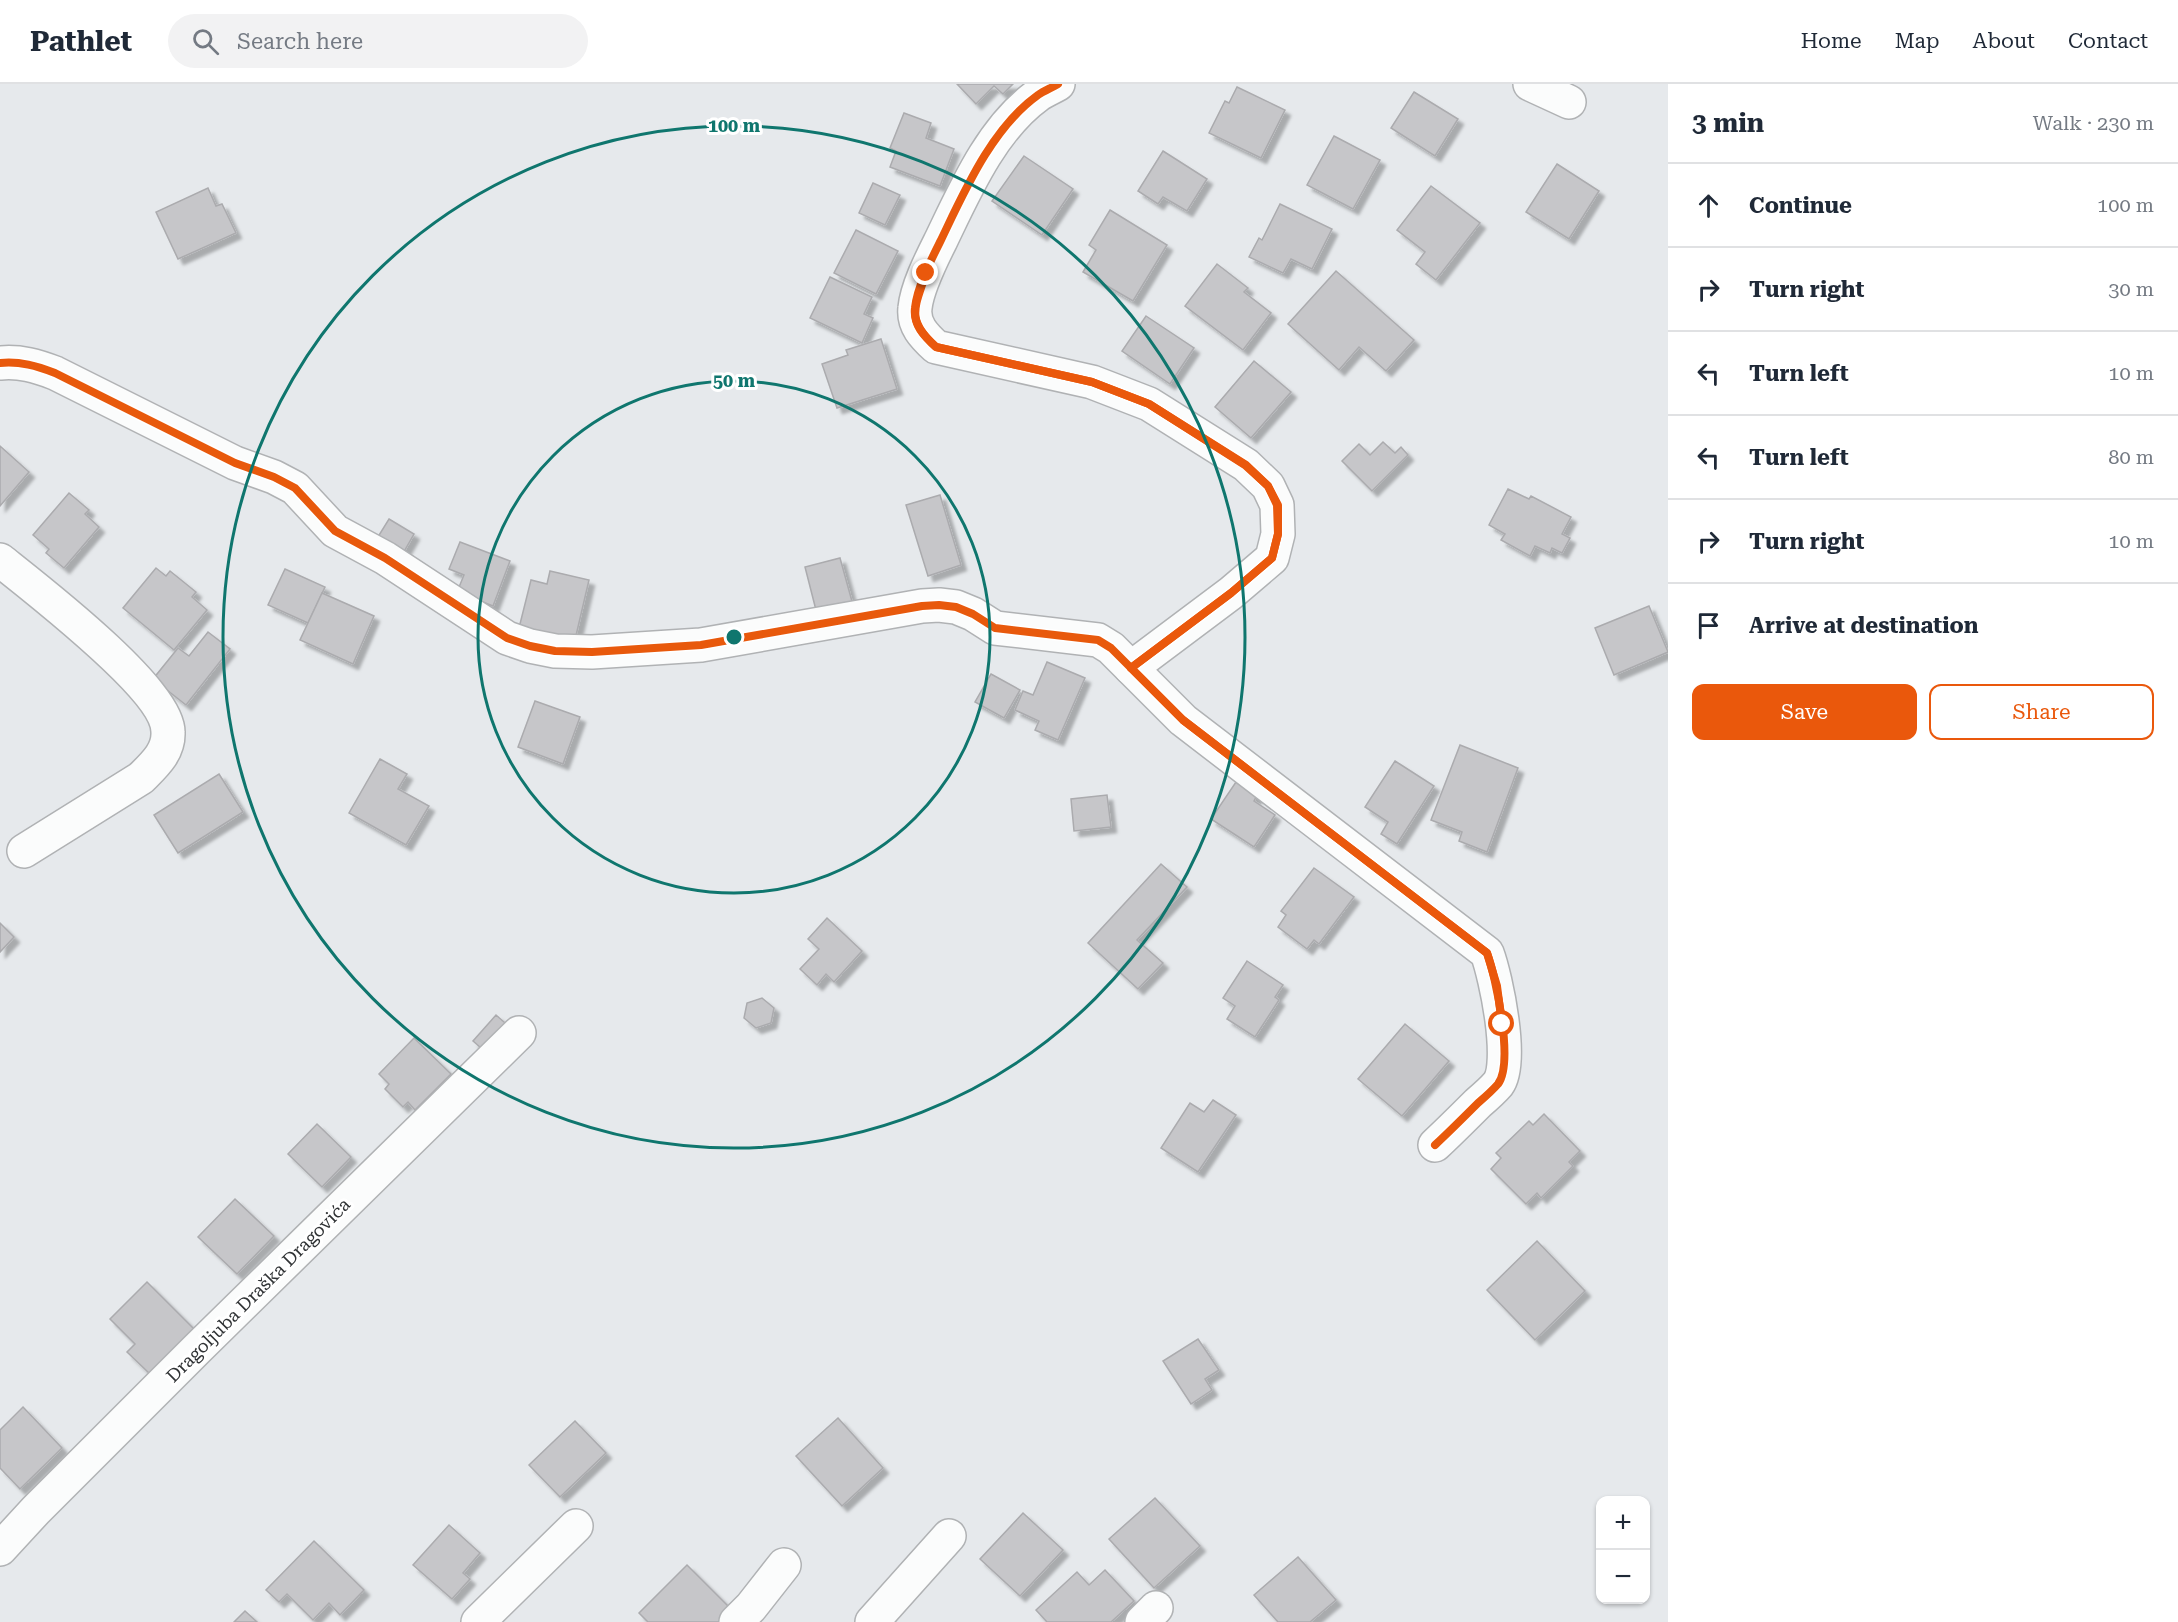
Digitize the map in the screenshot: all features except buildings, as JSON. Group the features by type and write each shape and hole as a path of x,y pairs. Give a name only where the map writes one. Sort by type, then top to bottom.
{"street":[{"path":"1058,84 1037,95 1007,125 974,171 926,273 915,308 916,325 936,347 1092,382 1149,404 1245,465 1268,486 1278,505 1278,534 1272,558 1231,593 1131,668"},
{"path":"1530,84 1569,102"},
{"path":"0,363 36,365 55,373 235,463 274,477 295,488 335,531 385,558 507,638 530,646 555,651 592,652 701,645 922,606 939,605 973,614 995,628 1098,640 1111,648 1183,720 1487,953 1495,977 1502,1024 1504,1051 1500,1082 1435,1145"},
{"path":"0,560 70,616 143,685 166,718 168,732 165,749 157,762 141,778 24,851"},
{"name":"Dragoljuba Draška Dragovića","path":"0,1549 36,1510 519,1033"},
{"path":"478,1622 576,1526"},
{"path":"872,1622 949,1536"},
{"path":"736,1622 751,1607 784,1565"}],"cycle path":[{"path":"1058,84 1038,95 1022,109 993,142 981,161 925,273 916,300 915,314 920,330 936,347 1092,382 1149,404 1246,465 1268,486 1277,505 1278,534 1272,558 1231,593 1131,668"},
{"path":"0,363 28,365 55,373 235,463 274,477 295,488 335,531 385,558 507,638 530,646 555,651 592,652 701,645 922,606 939,605 956,607 973,614 995,628 1098,640 1111,648 1183,720 1487,953 1502,1020 1504,1040 1502,1073 1496,1087 1435,1145"}],"route":[{"path":"926,273 915,308 916,325 936,347 1092,382 1149,404 1245,465 1268,486 1278,505 1278,534 1272,558 1231,593 1131,668 1183,720 1487,953 1497,986 1502,1024"}]}
